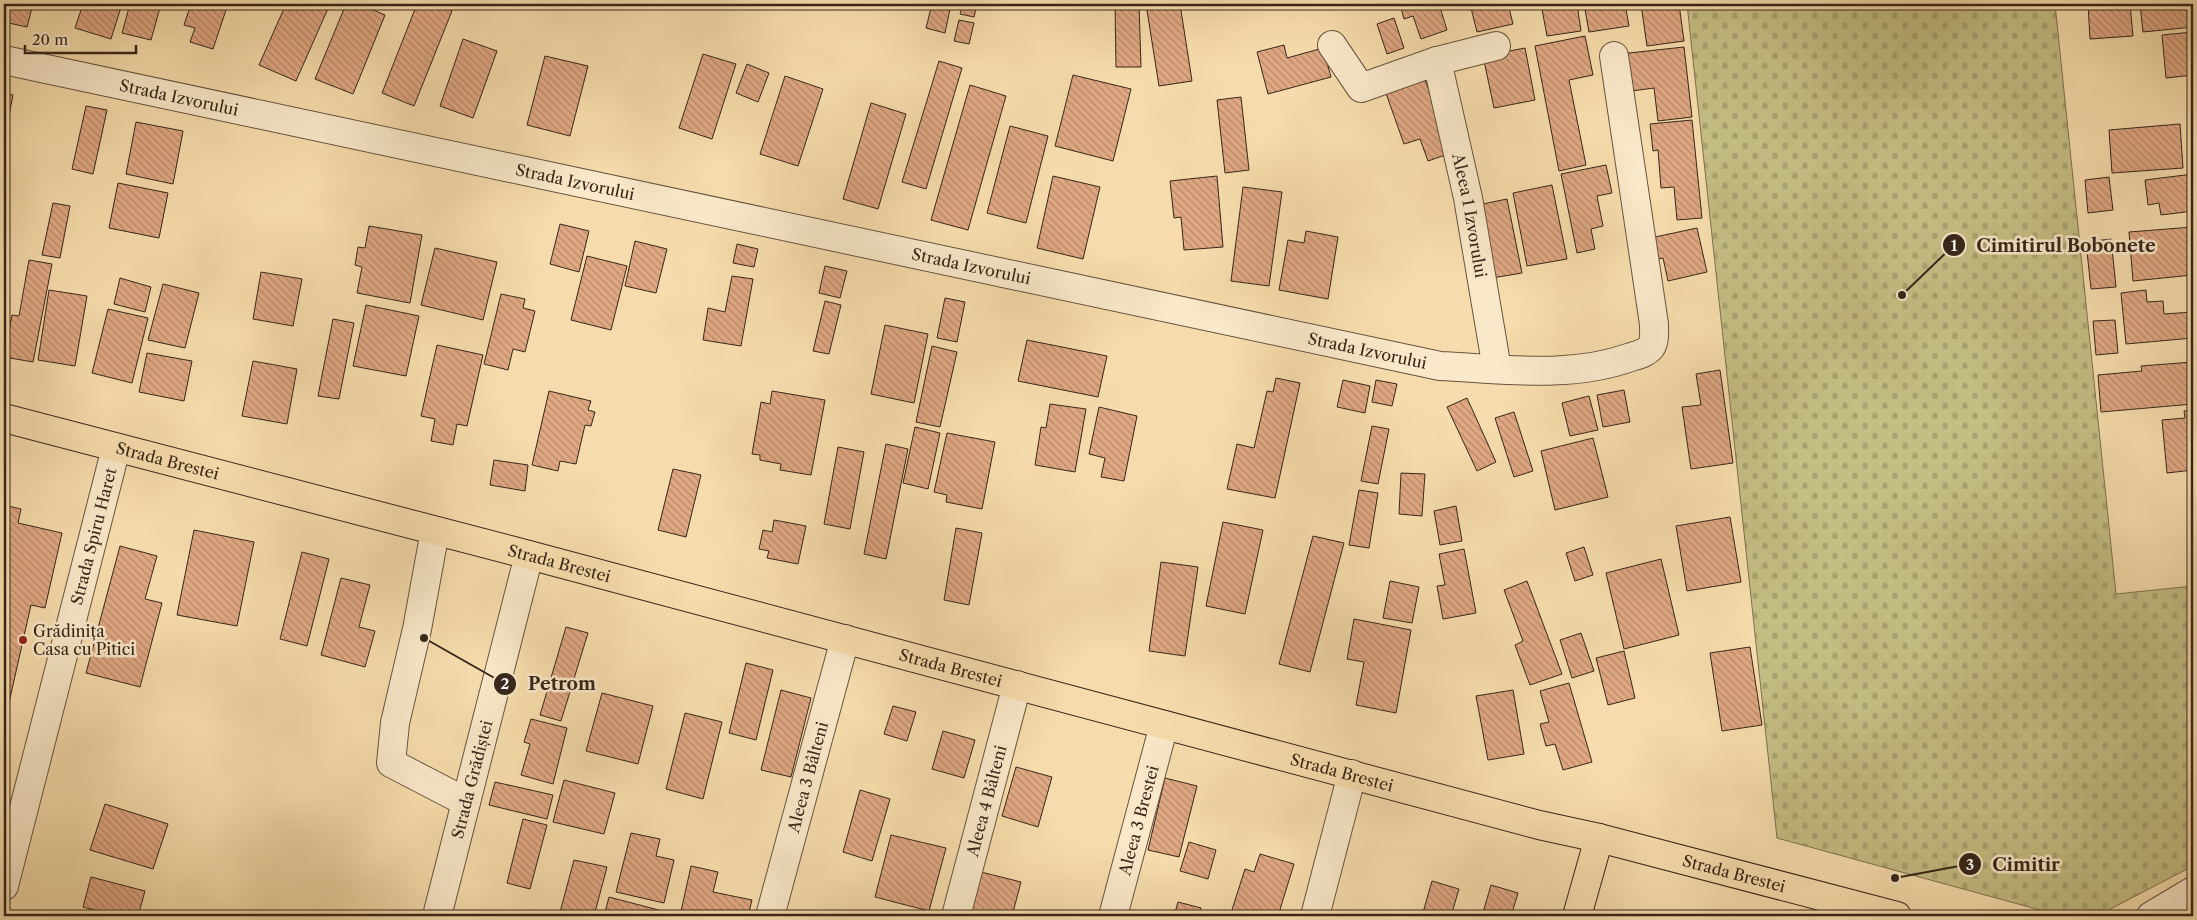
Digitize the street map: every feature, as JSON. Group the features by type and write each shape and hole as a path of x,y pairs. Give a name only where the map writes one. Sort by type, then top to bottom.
{"main road":[{"name":"Strada Brestei","path":"4,418 529,555 1540,825 1599,838 1864,912 1897,916"},
{"path":"1578,916 1599,838"}],"street":[{"path":"1332,45 1361,88 1437,61 1496,46"},
{"name":"Strada Izvorului","path":"4,60 1430,364 1544,372 1592,368 1644,352 1652,346 1654,324 1614,56"},
{"name":"Aleea 1 Izvorului","path":"1437,61 1468,198 1497,369"},
{"name":"Strada Spiru Haret","path":"4,886 116,448"},
{"path":"434,531 418,630 395,723 391,764 466,802"},
{"name":"Strada Grădiștei","path":"437,916 529,555"},
{"name":"Aleea 3 Bâlteni","path":"770,916 845,639"},
{"name":"Aleea 4 Bâlteni","path":"956,916 1017,685"},
{"name":"Aleea 3 Brestei","path":"1113,916 1164,724"},
{"path":"1315,916 1352,774"},
{"path":"2151,916 2193,891"}],"green space":[{"path":"1687,4 2055,4 2116,594 2193,586 2193,866 2097,916 2062,916 1777,838"}],"building":[{"path":"4,4 33,4 27,27 4,22"},
{"path":"83,4 122,4 111,39 75,28"},
{"path":"130,4 161,4 151,40 122,33"},
{"path":"191,4 228,4 213,49 190,42 195,28 184,25"},
{"path":"286,4 330,4 296,81 259,65"},
{"path":"346,4 359,4 385,15 353,94 315,79"},
{"path":"417,4 434,4 452,11 414,106 382,93"},
{"path":"497,4 533,4 533,7"},
{"path":"932,4 951,4 945,33 926,28"},
{"path":"963,4 977,4 974,17 960,14"},
{"path":"1115,4 1139,4 1141,67 1116,67"},
{"path":"1146,4 1180,4 1192,81 1159,86"},
{"path":"1400,4 1439,4 1447,30 1421,39 1413,16 1404,19"},
{"path":"1470,4 1508,4 1513,24 1477,32"},
{"path":"1541,4 1577,4 1581,31 1547,36"},
{"path":"1584,4 1625,4 1629,26 1589,32"},
{"path":"1641,4 1679,4 1684,41 1647,46"},
{"path":"2088,4 2130,4 2133,36 2090,39"},
{"path":"2140,4 2193,4 2193,27 2143,32"},
{"path":"1394,18 1404,48 1387,54 1377,24"},
{"path":"959,20 974,23 969,44 954,41"},
{"path":"2193,32 2193,75 2166,78 2162,35"},
{"path":"1585,36 1593,75 1569,80 1586,165 1559,171 1535,46"},
{"path":"463,39 497,51 473,118 440,106"},
{"path":"1284,45 1287,58 1323,48 1331,77 1268,94 1257,52"},
{"path":"1684,47 1692,117 1658,121 1654,88 1624,92 1620,54"},
{"path":"1525,48 1535,100 1494,108 1483,56"},
{"path":"703,54 736,64 712,139 679,128"},
{"path":"545,56 588,66 570,136 527,125"},
{"path":"939,61 962,68 926,189 902,182"},
{"path":"747,64 769,73 758,102 736,93"},
{"path":"1422,71 1451,153 1428,161 1420,139 1404,144 1383,85"},
{"path":"1073,75 1131,89 1113,161 1055,146"},
{"path":"785,76 823,89 798,166 760,154"},
{"path":"970,85 1006,96 968,230 931,220"},
{"path":"4,93 13,95 7,126 4,125"},
{"path":"1241,97 1249,170 1225,173 1217,100"},
{"path":"871,103 906,114 878,209 843,199"},
{"path":"86,106 107,110 93,174 72,169"},
{"path":"1692,120 1702,218 1677,220 1674,187 1661,188 1658,150 1653,151 1650,124"},
{"path":"136,122 183,131 173,184 126,174"},
{"path":"2180,124 2183,168 2112,173 2109,130"},
{"path":"1010,126 1048,136 1026,223 987,213"},
{"path":"1606,165 1612,193 1597,196 1603,226 1591,229 1595,249 1577,253 1561,174"},
{"path":"2193,174 2193,211 2161,215 2159,203 2148,205 2145,180"},
{"path":"1053,176 1100,187 1083,259 1037,248"},
{"path":"1217,176 1223,247 1184,250 1181,217 1174,218 1170,181"},
{"path":"2109,177 2113,210 2088,213 2085,180"},
{"path":"118,183 168,193 159,238 109,228"},
{"path":"1552,185 1567,259 1527,266 1513,193"},
{"path":"1243,187 1282,192 1269,286 1231,281"},
{"path":"4,190 9,191 4,215"},
{"path":"1507,199 1522,273 1486,279 1473,206"},
{"path":"53,203 70,206 60,258 42,255"},
{"path":"560,224 589,231 579,272 550,264"},
{"path":"369,226 422,235 410,303 357,293 362,267 355,265 358,247 365,248"},
{"path":"2193,227 2193,275 2133,281 2129,232"},
{"path":"1697,228 1707,272 1668,281 1663,258 1651,261 1646,239"},
{"path":"1306,231 1338,237 1328,299 1279,290 1288,240 1304,243"},
{"path":"2111,239 2116,287 2091,289 2086,242"},
{"path":"635,241 667,249 656,293 625,286"},
{"path":"737,244 758,249 754,267 733,263"},
{"path":"435,248 497,262 483,320 421,305"},
{"path":"587,256 627,266 611,330 571,320"},
{"path":"29,260 52,264 33,362 4,357 12,315 19,316"},
{"path":"825,266 847,271 840,298 819,293"},
{"path":"261,272 302,279 293,326 253,319"},
{"path":"732,276 753,279 741,346 703,340 708,308 725,312"},
{"path":"120,278 151,287 145,312 114,304"},
{"path":"163,284 199,293 185,348 148,340"},
{"path":"49,290 87,296 75,366 38,360"},
{"path":"2146,290 2147,302 2163,301 2164,314 2193,312 2193,338 2126,344 2121,293"},
{"path":"501,294 525,299 523,308 535,311 525,352 513,349 508,370 484,364"},
{"path":"945,298 965,302 957,342 937,338"},
{"path":"825,301 841,305 829,354 813,351"},
{"path":"366,305 419,316 406,376 353,366"},
{"path":"108,309 148,318 132,383 92,373"},
{"path":"333,319 354,323 339,399 318,396"},
{"path":"2115,320 2118,353 2096,355 2093,321"},
{"path":"885,325 928,334 914,403 871,394"},
{"path":"1027,340 1107,356 1098,397 1018,381"},
{"path":"437,345 483,355 467,426 457,424 453,445 431,441 435,419 421,416"},
{"path":"932,346 957,352 940,427 916,422"},
{"path":"147,353 192,361 184,401 139,392"},
{"path":"253,361 297,369 287,424 242,416"},
{"path":"2193,362 2193,404 2101,412 2098,375 2142,371 2141,366"},
{"path":"1720,370 1733,463 1691,469 1682,407 1701,405 1696,374"},
{"path":"1276,378 1300,383 1275,498 1227,489 1237,444 1254,448 1267,391 1273,392"},
{"path":"1343,380 1370,386 1365,413 1337,407"},
{"path":"1376,380 1397,384 1392,406 1372,402"},
{"path":"1624,390 1630,422 1603,427 1597,395"},
{"path":"549,391 591,401 588,410 595,412 591,426 585,425 576,464 560,461 558,471 532,465"},
{"path":"772,391 825,400 811,475 780,470 781,464 760,460 760,455 752,454 761,402 770,404"},
{"path":"1589,396 1598,430 1570,436 1562,403"},
{"path":"1467,398 1496,462 1477,471 1447,407"},
{"path":"1050,404 1086,409 1075,472 1035,465 1041,427 1046,428"},
{"path":"1099,407 1137,416 1124,481 1101,477 1105,458 1089,454"},
{"path":"2193,410 2193,470 2167,473 2162,420 2185,418 2184,411"},
{"path":"1514,412 1533,471 1514,477 1495,418"},
{"path":"1372,426 1389,429 1378,484 1361,481"},
{"path":"915,427 940,433 928,489 903,483"},
{"path":"947,433 995,442 982,509 946,502 947,495 934,492"},
{"path":"1593,438 1608,497 1555,510 1541,451"},
{"path":"886,444 908,449 886,559 864,554"},
{"path":"838,447 864,452 850,529 824,524"},
{"path":"494,460 528,465 525,491 490,485"},
{"path":"673,469 701,475 686,537 658,530"},
{"path":"1401,473 1425,474 1422,516 1399,514"},
{"path":"1359,490 1378,493 1369,548 1349,545"},
{"path":"4,505 21,509 18,523 62,533 45,608 31,605 6,716 4,715"},
{"path":"1456,506 1462,541 1440,545 1434,511"},
{"path":"1730,517 1741,582 1687,591 1676,526"},
{"path":"774,520 806,526 798,564 767,558 769,551 759,549 763,530 772,532"},
{"path":"1223,522 1263,530 1245,614 1206,606"},
{"path":"956,528 982,533 969,605 944,600"},
{"path":"194,530 254,542 237,626 177,615"},
{"path":"1313,536 1344,543 1310,672 1279,664"},
{"path":"120,546 157,556 145,599 162,603 140,687 86,673"},
{"path":"1584,547 1593,575 1575,581 1566,553"},
{"path":"1464,549 1476,613 1443,619 1437,586 1445,585 1439,554"},
{"path":"302,552 329,559 307,646 280,639"},
{"path":"1661,559 1679,635 1624,649 1606,573"},
{"path":"1161,562 1198,567 1185,656 1149,651"},
{"path":"341,578 370,585 359,627 375,631 365,667 321,655"},
{"path":"1390,581 1419,587 1412,623 1383,618"},
{"path":"1527,581 1562,674 1530,685 1515,645 1523,641 1504,590"},
{"path":"1354,619 1411,630 1396,713 1356,705 1364,662 1347,659"},
{"path":"566,627 588,633 561,721 540,715"},
{"path":"1581,633 1594,671 1572,678 1560,640"},
{"path":"1750,647 1762,725 1722,731 1710,653"},
{"path":"1624,651 1635,698 1608,705 1596,658"},
{"path":"746,663 773,670 756,740 729,733"},
{"path":"1569,683 1592,762 1563,770 1555,744 1546,746 1540,724 1549,722 1540,691"},
{"path":"781,690 811,698 791,777 761,770"},
{"path":"1513,690 1524,754 1488,760 1476,696"},
{"path":"602,693 653,706 638,764 586,751"},
{"path":"893,706 916,712 907,741 884,734"},
{"path":"685,713 722,722 703,799 666,789"},
{"path":"531,719 567,728 553,784 521,775 530,744 524,742"},
{"path":"943,731 975,740 964,778 932,769"},
{"path":"1016,767 1052,777 1038,827 1002,816"},
{"path":"1165,778 1197,786 1179,857 1148,850"},
{"path":"564,780 615,793 604,834 553,822"},
{"path":"495,782 553,795 547,819 489,805"},
{"path":"860,790 890,799 872,861 843,852"},
{"path":"105,804 168,824 153,869 90,850"},
{"path":"523,819 547,825 530,889 507,883"},
{"path":"631,833 660,839 656,856 674,860 664,903 616,892"},
{"path":"891,835 946,848 929,911 875,897"},
{"path":"1189,842 1216,850 1208,879 1180,871"},
{"path":"1260,854 1294,864 1278,916 1230,916 1245,869 1254,872"},
{"path":"574,860 607,867 594,916 559,916"},
{"path":"691,866 718,872 713,892 752,900 748,916 680,916"},
{"path":"981,872 1021,882 1012,916 970,916"},
{"path":"91,877 145,891 138,916 116,916 83,907"},
{"path":"1432,881 1459,889 1451,916 1422,916"},
{"path":"1491,885 1518,893 1511,916 1482,916"},
{"path":"609,897 670,913 669,916 604,916"},
{"path":"1178,902 1201,908 1199,916 1174,916"}],"place":[{"name":"Cimitirul Bobonete","path":"1902,295"},
{"name":"Petrom","path":"424,638"},
{"name":"Grădinița Casa cu Pitici","path":"23,640"},
{"name":"Cimitir","path":"1895,878"}]}
